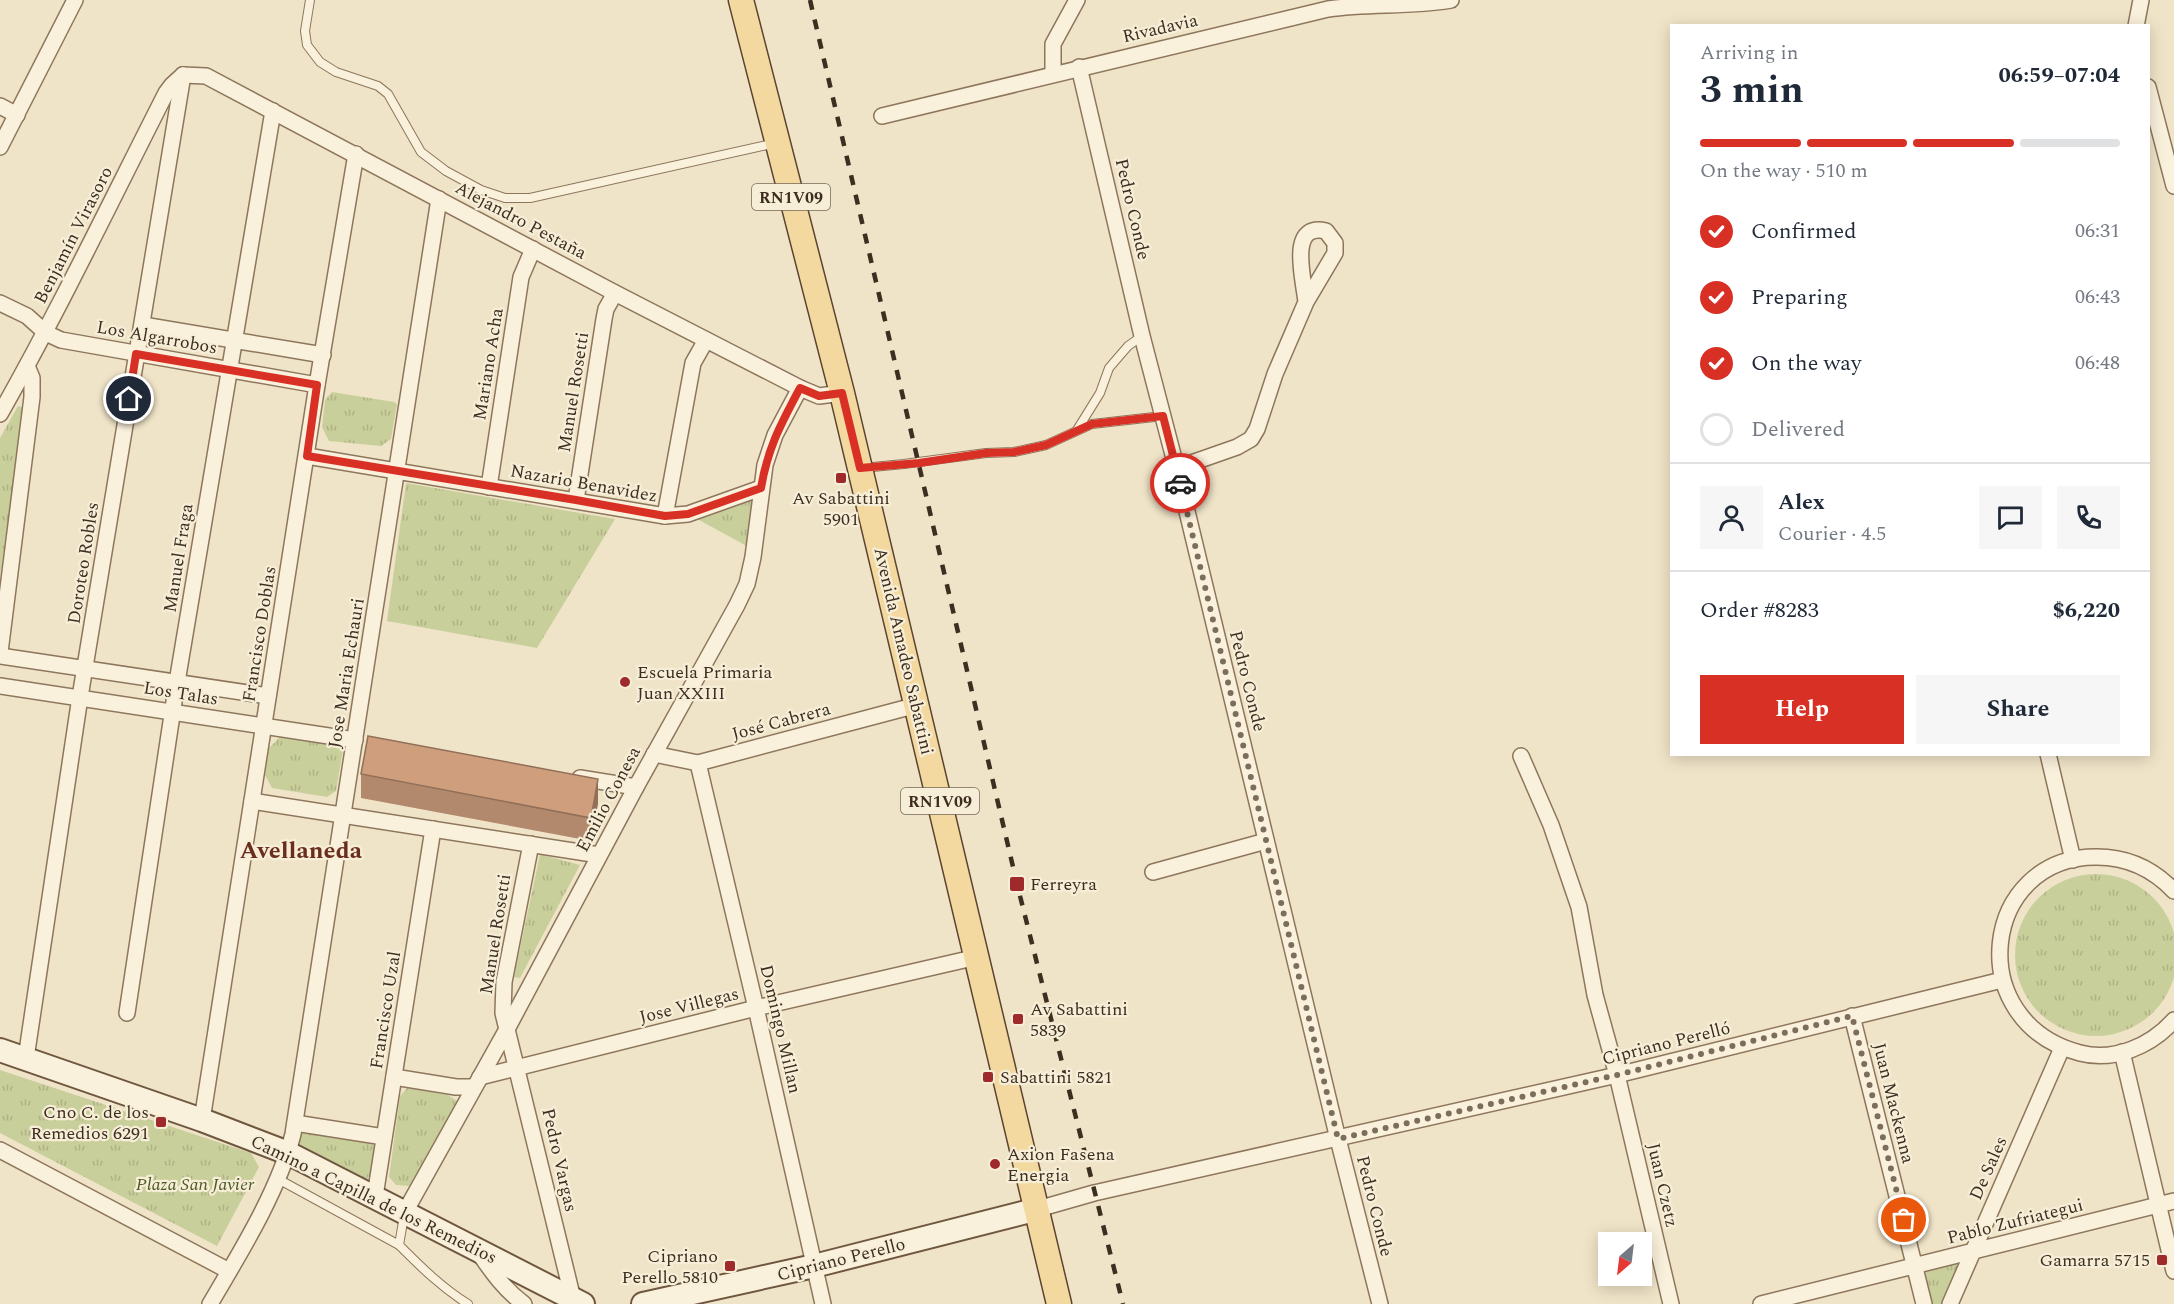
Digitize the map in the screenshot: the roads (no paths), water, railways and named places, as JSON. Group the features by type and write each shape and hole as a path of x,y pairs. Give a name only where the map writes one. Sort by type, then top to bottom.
{"main road":[{"name":"Avenida Amadeo Sabattini","path":"741,0 842,393 1059,1304"},
{"name":"Camino a Capilla de los Remedios","path":"0,1050 202,1120 288,1153 578,1301"},
{"name":"Cipriano Perello","path":"643,1304 814,1266 1038,1209"}],"street":[{"path":"0,147 75,0"},
{"path":"1053,74 1053,44 1077,0"},
{"name":"Rivadavia","path":"882,116 1328,9 1381,3 1406,5 1451,0"},
{"path":"2136,24 2141,0"},
{"name":"Pedro Conde","path":"1079,67 1380,1304"},
{"name":"Alejandro Pestaña","path":"183,75 206,76 615,293 800,388 819,396 842,393"},
{"name":"Doroteo Robles","path":"26,1058 80,697 183,75"},
{"name":"Benjamín Virasoro","path":"0,414 46,333 166,93 183,75"},
{"path":"2150,95 2174,186"},
{"path":"0,106 17,115"},
{"name":"Manuel Fraga","path":"127,1012 177,682 273,111"},
{"name":"Francisco Doblas","path":"202,1120 317,385 356,154"},
{"name":"Jose Maria Echauri","path":"210,1304 278,1179 288,1153 295,1123 440,199"},
{"name":"Mariano Acha","path":"489,487 521,277 533,249"},
{"name":"Manuel Rosetti","path":"576,500 604,319 606,309 615,293"},
{"path":"1177,468 1237,447 1251,439 1257,429 1275,374 1306,302"},
{"name":"Los Algarrobos","path":"0,303 27,316 46,333 61,340 317,385"},
{"path":"143,325 323,355"},
{"path":"665,516 693,363 706,340"},
{"path":"27,366 33,378 32,397 0,654 268,696"},
{"name":"Emilio Conesa","path":"405,1212 737,605 747,584 753,558 765,465 775,435 800,388"},
{"path":"307,456 397,472"},
{"name":"Nazario Benavidez","path":"397,472 665,516 688,514 761,488"},
{"name":"Los Talas","path":"0,686 355,740"},
{"name":"José Cabrera","path":"654,754 698,763 917,705"},
{"name":"Juan Czetz","path":"1521,756 1551,825 1579,907 1595,995 1617,1075 1671,1304"},
{"path":"2048,756 2073,860"},
{"name":"Domingo Millan","path":"698,763 823,1304"},
{"path":"567,776 636,787"},
{"path":"252,801 599,855"},
{"name":"Francisco Uzal","path":"375,1196 433,829"},
{"path":"1153,872 1266,841"},
{"name":"Manuel Rosetti","path":"506,1031 503,1013 504,982 531,844"},
{"path":"2174,891 2155,874 2134,862 2110,857 2086,857 2063,862 2041,874 2024,889 2010,909 2001,932 1998,956 2008,998 2018,1014 2038,1034 2062,1048 2085,1054 2122,1052 2139,1047 2151,1040 2174,1020"},
{"name":"Jose Villegas","path":"394,1077 456,1087 518,1068 756,1008 977,957"},
{"name":"Cipriano Perelló","path":"1038,1209 1105,1191 1617,1075 2002,980"},
{"name":"Juan Mackenna","path":"1852,1016 1924,1304"},
{"name":"Pedro Vargas","path":"506,1031 518,1068 578,1301"},
{"name":"De Sales","path":"1950,1304 2062,1048"},
{"path":"2122,1052 2174,1271"},
{"path":"295,1123 384,1137"},
{"path":"0,1150 229,1271"},
{"name":"Pablo Zufriategui","path":"1761,1304 2174,1201"},
{"path":"476,1248 494,1275 513,1296 524,1304"}],"lane":[{"path":"310,0 304,31 307,45 320,62 336,72 378,86 388,94 410,136 422,152 446,171 481,190 505,198 530,198 777,143"},
{"path":"1077,430 1100,393 1109,368 1118,355 1143,336"},
{"path":"860,468 919,463 986,453 1014,452 1046,445 1092,424 1163,416"},
{"path":"278,1179 399,1245 429,1275 468,1304"},
{"path":"399,1245 405,1212"}],"railway":[{"path":"810,0 1017,884 1123,1304"}],"place":[{"name":"Av Sabattini 5901","path":"841,478"},
{"name":"Escuela Primaria Juan XXIII","path":"625,682"},
{"name":"Ferreyra","path":"1017,884"},
{"name":"Av Sabattini 5839","path":"1018,1019"},
{"name":"Sabattini 5821","path":"988,1077"},
{"name":"Cno C. de los Remedios 6291","path":"161,1122"},
{"name":"Axion Fasena Energia","path":"995,1164"},
{"name":"Gamarra 5715","path":"2162,1260"},
{"name":"Cipriano Perello 5810","path":"730,1266"}],"district":[{"name":"Avellaneda","path":"301,850"}],"park label":[{"name":"Plaza San Javier","path":"195,1184"}]}
